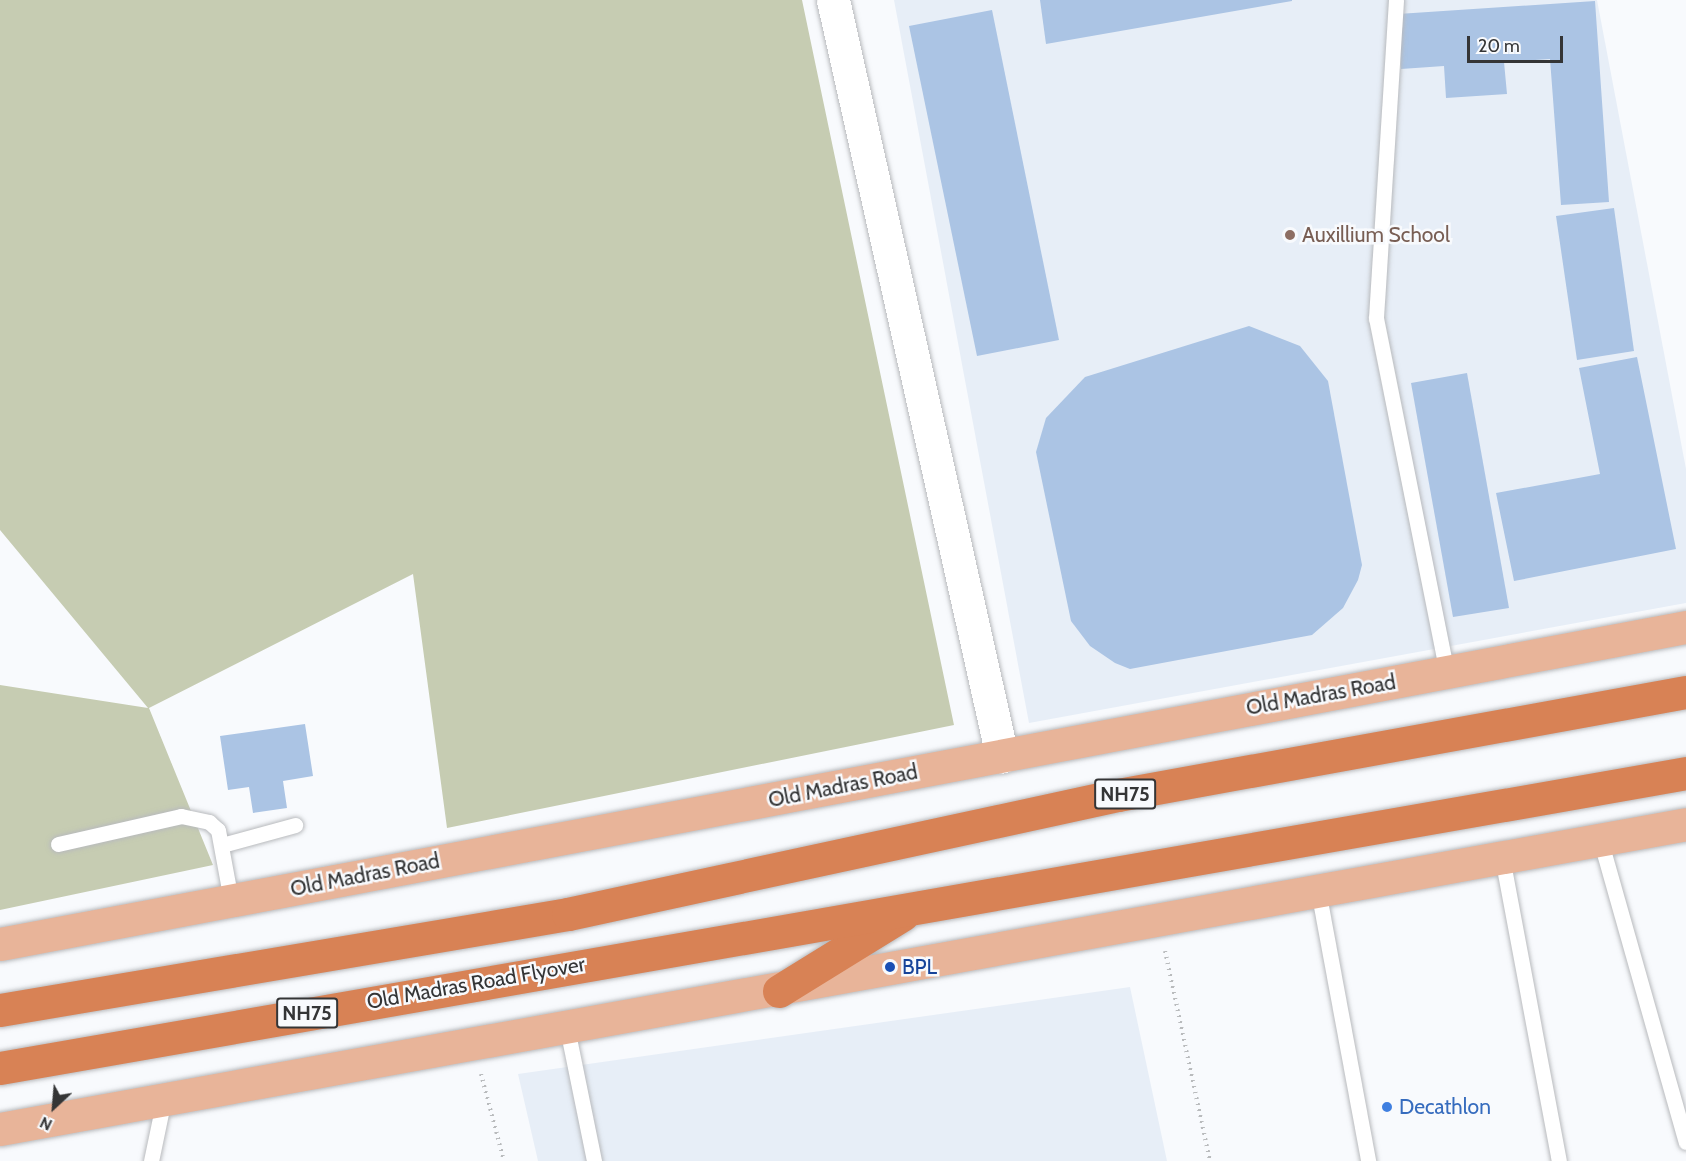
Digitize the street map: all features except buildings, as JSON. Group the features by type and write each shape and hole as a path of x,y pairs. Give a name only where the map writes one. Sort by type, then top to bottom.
{"highway":[{"name":"NH75","path":"0,1011 568,914 1118,795 1686,692"},
{"name":"NH75","path":"917,906 1686,773"},
{"name":"Old Madras Road Flyover","path":"0,1068 917,906"},
{"path":"779,991 917,906"}],"main road":[{"name":"Old Madras Road","path":"0,944 1686,627"},
{"path":"0,1129 779,991 1158,918 1686,824"}],"street":[{"path":"833,0 1002,756"}],"lane":[{"path":"1396,0 1376,318 1447,673"},
{"path":"58,844 181,816 209,822 218,830 231,900"},
{"path":"222,845 295,825"},
{"path":"1600,839 1686,1142"},
{"path":"1502,857 1559,1161"},
{"path":"1318,890 1368,1161"},
{"path":"567,1028 594,1161"},
{"path":"151,1161 164,1099"}],"path":[{"path":"1158,918 1210,1161"},
{"path":"471,1045 504,1161"}],"shaded area":[{"name":"Auxillium School","path":"894,0 1597,0 1686,469 1686,603 1029,723"},
{"path":"1130,987 1167,1161 538,1161 518,1074"}],"green space":[{"path":"0,0 802,0 954,725 447,828 413,574 149,708 213,865 0,910 0,685 148,708 0,530"}],"place":[{"name":"Auxillium School","path":"1290,235"},
{"name":"BPL","path":"890,967"},
{"name":"Decathlon","path":"1387,1107"}]}
